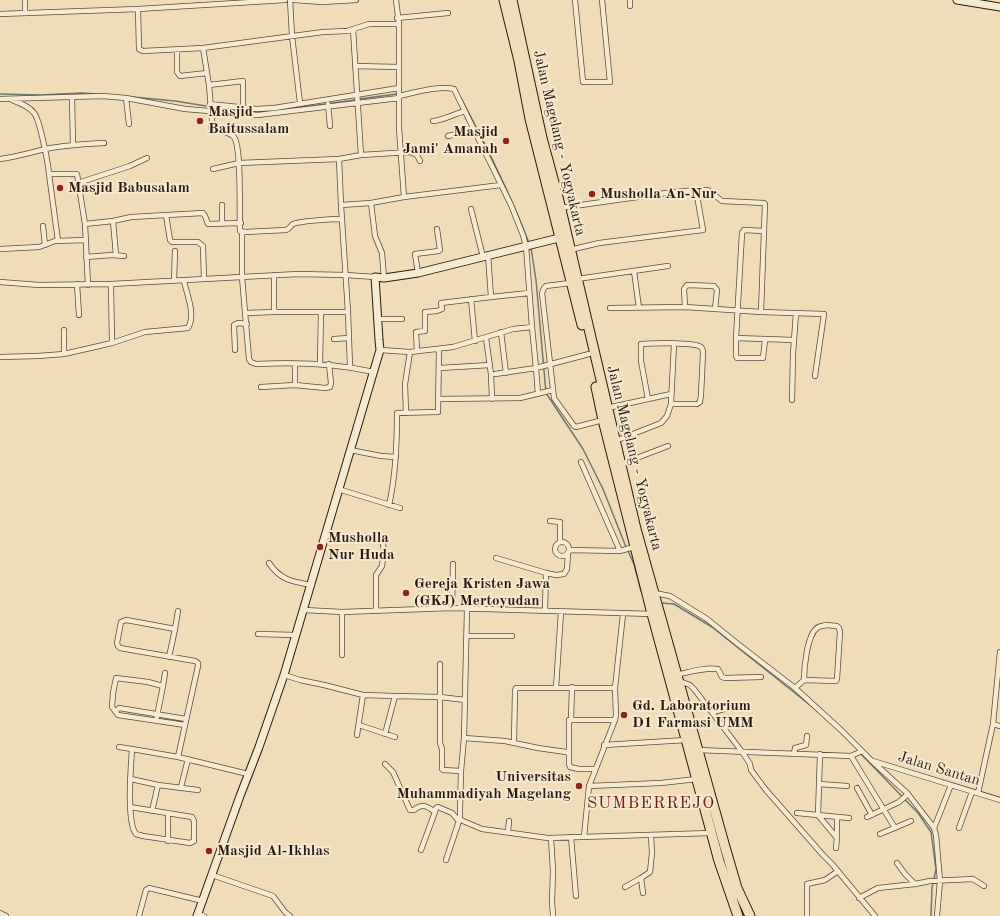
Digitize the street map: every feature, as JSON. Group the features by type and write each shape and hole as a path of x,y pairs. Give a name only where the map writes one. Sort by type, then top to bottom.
{"highway":[{"name":"Jalan Magelang - Yogyakarta","path":"504,0 519,61 530,119 559,238 574,281 621,464 633,530 633,547 652,603 661,620 697,750 709,808 712,833 719,861 738,916"},
{"name":"Jalan Magelang - Yogyakarta","path":"512,0 542,138 570,250 574,281 602,420 633,530 697,779 709,808 737,888 750,916"}],"street":[{"path":"25,0 25,12"},
{"path":"0,14 138,9 187,3 285,0"},
{"path":"290,0 292,36 300,103"},
{"path":"294,0 322,2 356,0"},
{"path":"396,0 398,24 400,153 404,197"},
{"path":"575,0 583,82 610,82 602,0"},
{"path":"630,0 630,6"},
{"path":"957,0 1000,7"},
{"path":"138,9 140,50 203,48 323,32 347,31 368,24 398,24"},
{"path":"397,18 448,13"},
{"path":"353,29 361,156"},
{"path":"203,48 209,85 211,128 231,135 235,139 239,163 242,277 249,359 251,362 256,364 329,364 350,366 374,372"},
{"path":"177,50 177,72 180,76 207,73"},
{"path":"355,66 399,67"},
{"path":"209,85 243,81 244,108"},
{"path":"211,108 258,115 328,103 451,88 456,92 523,235 530,246 529,293 532,327 543,366 553,390 554,398 576,427 602,420"},
{"path":"0,99 103,96 126,98 185,109 257,109 274,108 300,103 328,103 399,94"},
{"path":"72,97 73,144"},
{"path":"126,98 129,124"},
{"path":"11,99 29,108 36,115 50,180 47,180 56,241"},
{"path":"328,103 330,126"},
{"path":"433,121 443,120 453,114 464,111"},
{"path":"448,136 474,130"},
{"path":"0,160 73,144 104,143"},
{"path":"213,169 239,163 340,159 400,153 414,153 417,155 420,162"},
{"path":"78,183 130,166 147,158"},
{"path":"340,159 350,366"},
{"path":"49,174 76,173 85,224 88,284"},
{"path":"342,205 371,203 404,197 500,186"},
{"path":"570,250 599,243 703,230 696,190"},
{"path":"560,208 696,190 708,190 722,201 764,202 761,312"},
{"path":"371,203 375,236 382,253 384,278"},
{"path":"222,205 222,224"},
{"path":"471,209 486,256 491,297"},
{"path":"85,224 113,221 131,217 203,213 208,224 240,223"},
{"path":"166,215 170,240 172,242 198,242 203,246 204,279"},
{"path":"242,232 286,230 294,224 342,219"},
{"path":"113,221 116,255"},
{"path":"43,226 45,245"},
{"path":"418,273 415,254 440,250 437,229"},
{"path":"764,231 744,230 742,233 737,310 737,358 762,358 765,340"},
{"path":"0,282 39,285 111,284 274,275 346,275 384,278 418,273 559,238"},
{"path":"0,249 39,247 56,241 86,240"},
{"path":"174,281 175,251"},
{"path":"86,258 116,255 124,256"},
{"path":"539,394 543,366 542,290 546,286 668,266"},
{"path":"634,271 639,308"},
{"path":"274,275 274,312"},
{"path":"200,915 212,875 284,675 312,585 338,489 374,372 380,350 375,277"},
{"path":"0,357 64,354 112,343 145,332 188,328 191,315 184,281"},
{"path":"77,284 79,315"},
{"path":"111,284 112,343"},
{"path":"685,307 684,289 687,285 714,286 717,290 716,309"},
{"path":"417,351 416,332 425,331 425,312 442,309 442,303 529,293"},
{"path":"470,299 475,342"},
{"path":"610,308 685,307 824,314 815,376"},
{"path":"320,364 321,312"},
{"path":"246,313 348,312"},
{"path":"792,400 796,313"},
{"path":"378,319 402,319"},
{"path":"235,350 234,325 238,323 247,324"},
{"path":"380,350 410,352 439,350 475,342 513,329 532,327"},
{"path":"64,330 64,354"},
{"path":"501,332 506,373"},
{"path":"334,339 349,338"},
{"path":"486,338 490,365 492,399"},
{"path":"736,338 794,340"},
{"path":"615,441 664,421 671,404 674,344"},
{"path":"648,399 641,361 641,345 696,345 702,349 700,402 697,404 671,404"},
{"path":"389,505 393,488 396,457 397,412 438,412 440,368 439,350"},
{"path":"406,413 405,384 410,352"},
{"path":"495,374 543,366 589,354"},
{"path":"295,364 295,385"},
{"path":"261,387 295,385 325,388 330,387 329,364"},
{"path":"440,368 490,365"},
{"path":"439,399 520,398 553,390"},
{"path":"607,408 671,394"},
{"path":"621,464 668,446"},
{"path":"350,450 381,456 396,457"},
{"path":"581,462 622,550"},
{"path":"338,489 400,508"},
{"path":"550,521 560,522 560,542"},
{"path":"325,534 356,539 382,538 384,550 382,566 376,575 376,610"},
{"path":"560,542 554,547 555,553 562,556 568,552 622,550 633,547"},
{"path":"496,558 546,573 556,575 564,574 567,569 568,545 560,542"},
{"path":"269,563 276,573 283,578 312,585"},
{"path":"452,564 452,608"},
{"path":"545,610 546,573"},
{"path":"304,610 342,612 452,608 545,610 560,612 623,614 670,596 707,619 795,688 841,730 861,752 872,760 934,828 937,845 937,916"},
{"path":"446,860 460,820 461,771 464,738 467,609"},
{"path":"169,657 178,611"},
{"path":"342,612 342,654"},
{"path":"556,688 560,612"},
{"path":"584,836 589,786 616,715 615,688 623,614"},
{"path":"175,629 126,620 121,622 117,643 120,648 195,661 198,664 178,757"},
{"path":"795,688 804,680 808,645 815,629 819,626 837,626 840,632 836,681 828,682 804,680"},
{"path":"258,634 296,635"},
{"path":"466,636 512,636"},
{"path":"978,793 993,724 1000,652"},
{"path":"440,664 440,742 442,749 442,768 443,770 461,771"},
{"path":"677,677 707,669 718,669 724,678 761,678"},
{"path":"156,721 165,673"},
{"path":"284,675 363,694 440,696 465,700"},
{"path":"677,677 694,689 743,752 750,764 751,770 766,790 838,871 875,916"},
{"path":"163,686 135,680 116,678 112,707 118,715 185,725"},
{"path":"572,687 571,720 569,720 569,764 570,767 579,769 595,769"},
{"path":"514,743 516,688 615,688"},
{"path":"357,735 363,694"},
{"path":"385,734 395,696"},
{"path":"116,711 118,708 186,719"},
{"path":"713,712 736,708"},
{"path":"571,720 615,720"},
{"path":"993,724 1000,726"},
{"path":"359,725 395,737"},
{"path":"794,754 795,748 806,745 807,736"},
{"path":"464,738 505,741 569,753"},
{"path":"604,745 686,740"},
{"path":"119,747 188,759 248,774"},
{"path":"130,807 190,816 193,818 195,840 190,843 168,841 136,834 133,829 130,807 132,749"},
{"path":"697,750 853,755 861,752"},
{"path":"820,754 818,816 837,838"},
{"path":"853,755 895,828"},
{"path":"181,787 188,759"},
{"name":"Jalan Santan","path":"872,760 1000,800"},
{"path":"385,764 393,772 410,810 414,810 419,806 424,805 435,812"},
{"path":"131,779 158,785 198,790"},
{"path":"589,786 661,783 697,779"},
{"path":"819,784 847,786"},
{"path":"152,811 158,785"},
{"path":"934,828 951,785"},
{"path":"858,788 870,816 883,808 899,802 906,796"},
{"path":"959,828 972,792"},
{"path":"421,850 437,807 445,809 460,820 482,829 541,838 584,836 651,836 712,833"},
{"path":"168,813 168,841"},
{"path":"797,813 849,818"},
{"path":"836,848 837,817"},
{"path":"508,832 509,821"},
{"path":"880,834 912,821"},
{"path":"625,887 649,873 652,853 651,836"},
{"path":"571,837 576,896"},
{"path":"551,838 553,916"},
{"path":"898,863 914,884"},
{"path":"807,916 807,884 825,880 838,871"},
{"path":"212,875 272,896 290,916"},
{"path":"641,878 643,893"},
{"path":"859,898 878,888 930,881 974,879 984,886"},
{"path":"139,916 146,890 149,888 204,901"},
{"path":"0,913 6,916"}],"waterway":[{"path":"0,94 97,94"},
{"path":"359,99 397,94"},
{"path":"133,97 175,101 231,110 272,111"},
{"path":"461,98 497,169 529,243"},
{"path":"304,107 355,100"},
{"path":"531,248 536,280 546,393 583,449 603,489 626,547"},
{"path":"628,551 634,564 641,591"},
{"path":"661,603 674,604 712,627 820,713"},
{"path":"861,754 918,813 931,832 936,869 932,888 931,916"}],"place":[{"name":"Masjid Baitussalam","path":"200,121"},
{"name":"Masjid Jami' Amanah","path":"506,141"},
{"name":"Masjid Babusalam","path":"60,188"},
{"name":"Musholla An-Nur","path":"592,194"},
{"name":"Musholla Nur Huda","path":"320,547"},
{"name":"Gereja Kristen Jawa (GKJ) Mertoyudan","path":"406,593"},
{"name":"Gd. Laboratorium D1 Farmasi UMM","path":"624,715"},
{"name":"Universitas Muhammadiyah Magelang","path":"579,786"},
{"name":"Masjid Al-Ikhlas","path":"209,851"}],"district":[{"name":"SUMBERREJO","path":"651,804"}]}
